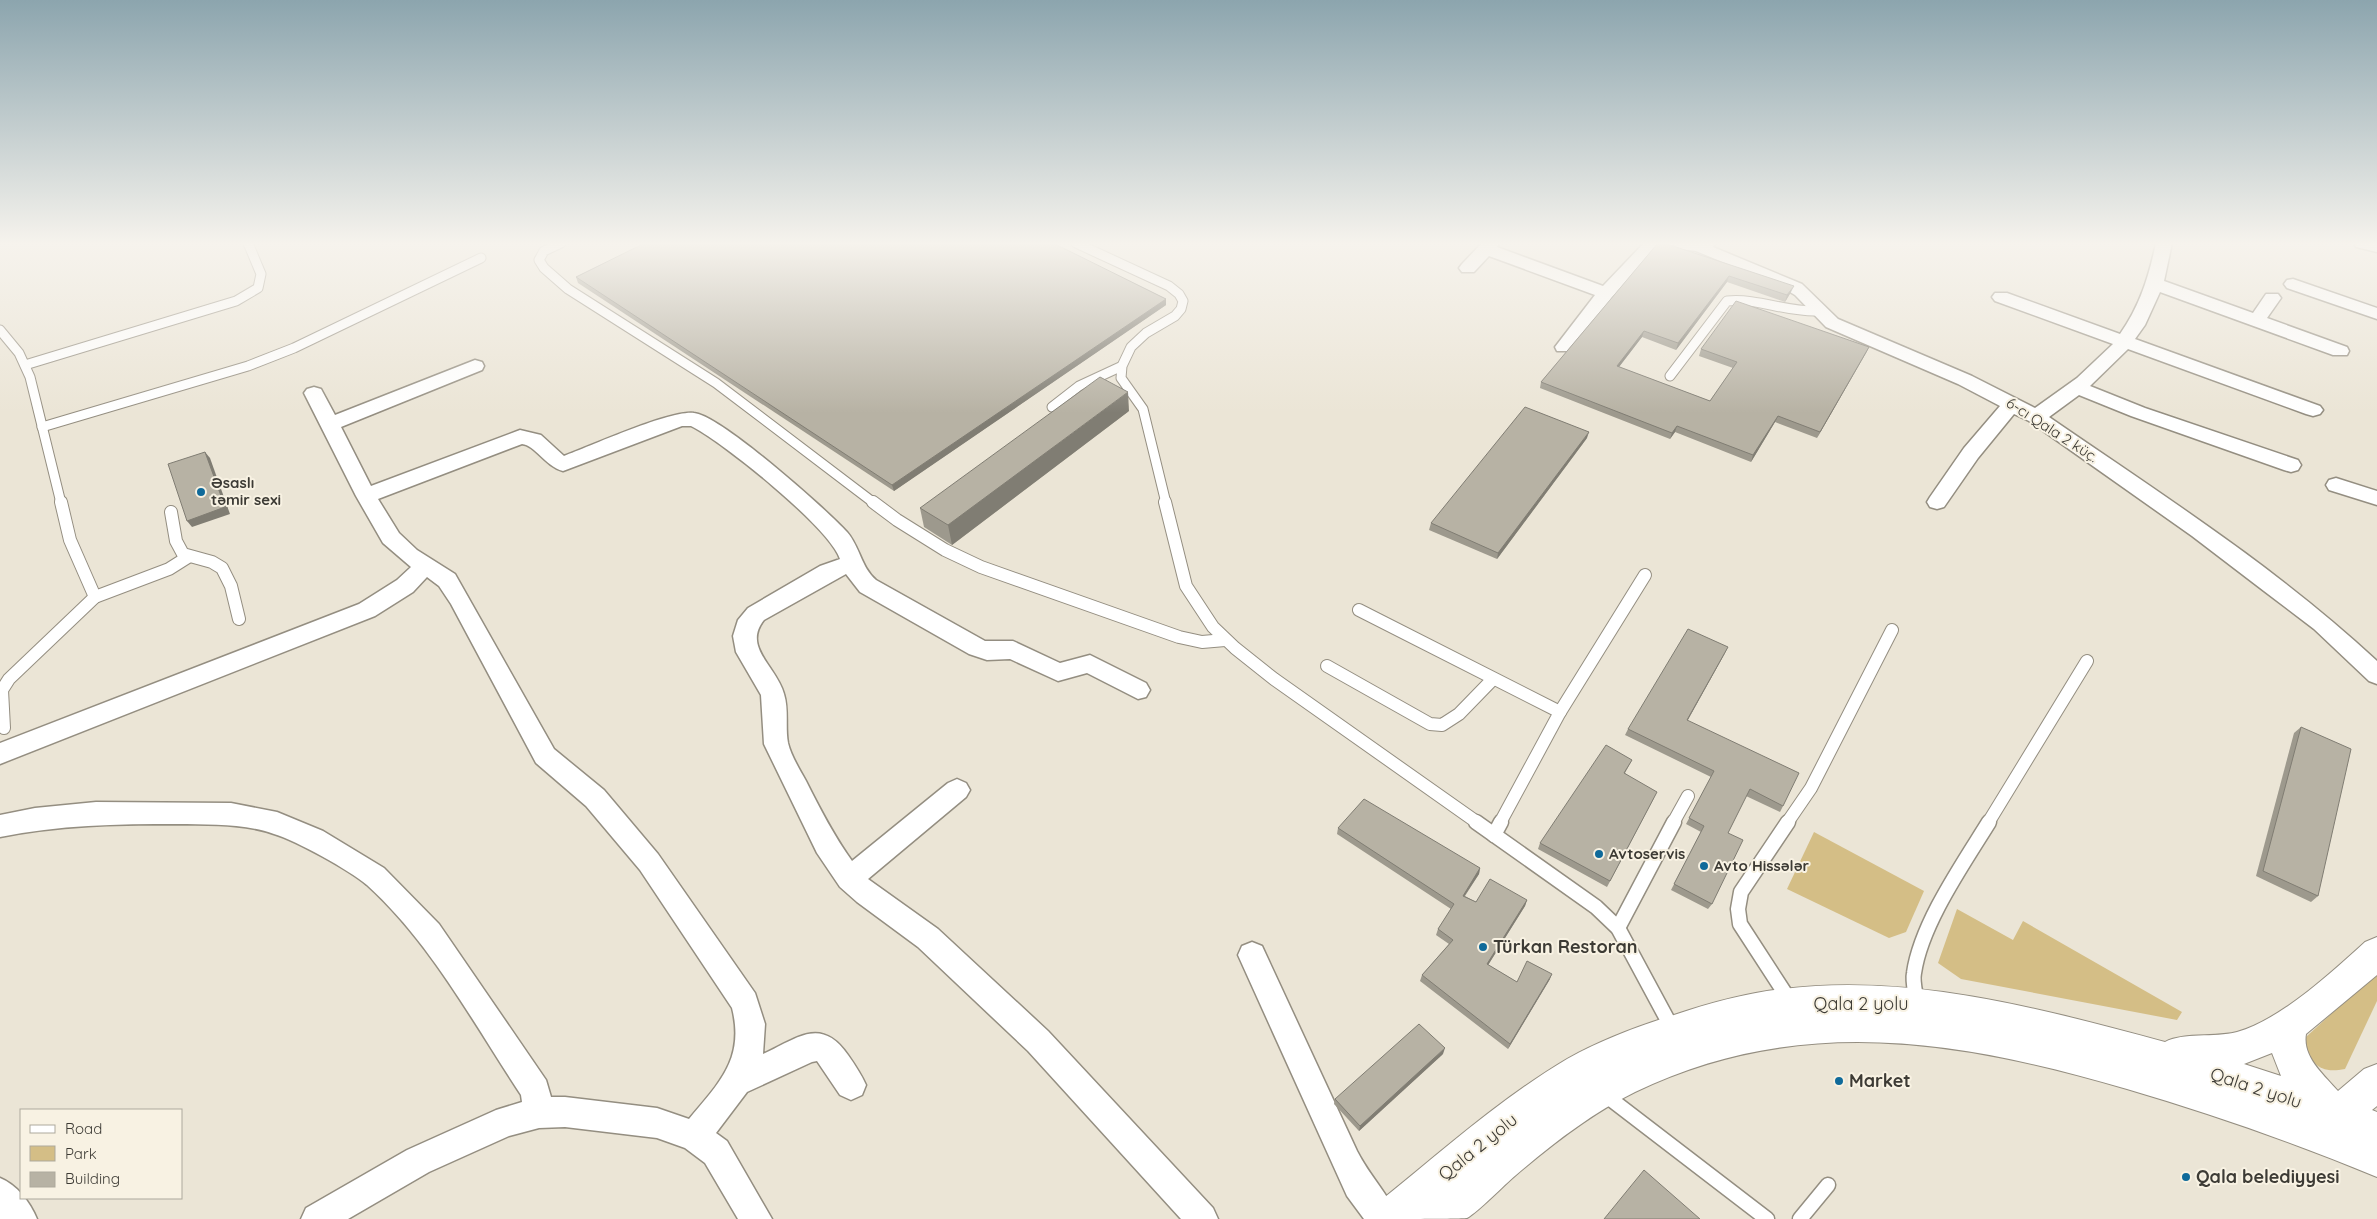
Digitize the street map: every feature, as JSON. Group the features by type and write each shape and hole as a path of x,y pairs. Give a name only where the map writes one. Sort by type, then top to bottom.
{"main road":[{"path":"2133,1051 2196,1055 2230,1051 2264,1038 2311,1009 2377,953"},
{"name":"Qala 2 yolu","path":"1389,1219 1524,1109 1581,1071 1628,1048 1674,1031 1731,1015 1792,1004 1853,1002 1917,1004 2059,1030 2230,1078 2319,1121"},
{"path":"2291,1022 2287,1041 2291,1056 2299,1070 2319,1121 2375,1148"},
{"name":"Qala 2 yolu","path":"1436,1219 1542,1131 1601,1092 1641,1070 1689,1053 1744,1038 1804,1028 1873,1024 1921,1027 1986,1037 2062,1054 2319,1121"},
{"path":"2319,1121 2352,1104 2377,1082"}],"street":[{"path":"1564,347 1601,300"},
{"name":"6-cı Qala 2 küç.","path":"1807,300 1817,311 1837,326 1929,363 2036,417 2200,531 2272,585 2330,630 2377,675"},
{"path":"2008,300 2313,410"},
{"path":"2036,417 2078,388 2118,352 2126,341 2148,300"},
{"path":"2201,300 2340,351"},
{"path":"2257,320 2271,300"},
{"path":"2337,300 2377,314"},
{"path":"331,424 475,366"},
{"path":"2078,388 2138,412 2291,464"},
{"path":"314,392 366,496 391,538 409,555 447,580 460,600 545,756 595,798 649,862 745,1003 752,1021 751,1047 740,1080 694,1136"},
{"path":"1937,502 1970,453 2012,404"},
{"path":"366,496 520,437 529,436 536,440 556,462 563,464 665,424 679,420 694,419 704,424 791,489 842,540 849,552 856,575 868,586 977,648 987,651 1012,650 1058,672 1082,664 1090,664 1138,690"},
{"path":"2336,485 2377,498"},
{"path":"851,563 828,572 756,614 746,626 744,636 748,652 769,684 773,695 776,744 826,845 849,879 866,894 928,938 1038,1041 1202,1219"},
{"path":"0,754 367,610 405,586 426,565"},
{"path":"849,879 957,790"},
{"path":"0,826 35,819 96,813 231,814 277,823 314,839 375,876 428,933 535,1090 539,1113"},
{"path":"1252,955 1346,1162 1358,1185 1383,1219"},
{"path":"740,1080 809,1048 820,1046 828,1050 851,1085"},
{"path":"317,1219 418,1162 507,1121 539,1113 565,1112 657,1123 694,1136 716,1152 756,1219"},
{"path":"0,1194 21,1219"}],"lane":[{"path":"25,365 238,300"},
{"path":"42,427 248,366 294,348 394,300"},
{"path":"585,300 716,383 897,520 945,550 981,566 1179,637 1202,642 1225,640"},
{"path":"1182,300 1181,309 1175,316 1129,347 1120,367 1121,378 1142,409 1186,586 1197,609 1225,640 1274,680 1596,907 1618,928 1674,1031"},
{"path":"1670,376 1727,301 1744,300 1790,312 1817,311"},
{"path":"0,330 19,353 30,377 70,540 95,597"},
{"path":"1052,407 1079,386 1120,367"},
{"path":"171,512 178,548 188,556 214,562 221,566 227,576 239,619"},
{"path":"4,728 2,690 8,679 95,597 169,569 188,556"},
{"path":"1494,836 1560,712 1645,575"},
{"path":"1360,610 1493,680 1560,712"},
{"path":"1792,1004 1740,924 1738,909 1741,892 1811,788 1892,630"},
{"path":"1917,1004 1913,975 1917,957 1941,900 2087,661"},
{"path":"1327,666 1430,724 1442,725 1459,714 1493,680"},
{"path":"1618,928 1688,796"},
{"path":"1601,1092 1767,1219"},
{"path":"1800,1219 1828,1185"}],"green space":[{"path":"1814,832 1924,891 1906,932 1889,938 1787,889"},
{"path":"1957,909 2013,940 2023,921 2182,1012 2177,1020 1961,979 1938,963"},
{"path":"2377,972 2377,1001 2345,1069 2329,1070 2317,1066 2309,1056 2303,1041"}],"building":[{"path":"611,300 1165,300 892,485"},
{"path":"1610,300 1711,300 1678,343 1644,331 1617,366 1710,401 1737,362 1701,349 1736,301 1869,347 1820,432 1778,416 1753,455 1677,426 1672,433 1541,382"},
{"path":"1100,377 1128,392 948,525 920,508"},
{"path":"1525,407 1589,432 1498,553 1431,523"},
{"name":"Əsaslı təmir sexi","path":"205,452 225,507 187,521 168,464"},
{"path":"1688,629 1728,647 1687,720 1799,773 1783,806 1750,789 1728,833 1743,840 1712,904 1674,884 1704,826 1689,818 1714,771 1628,729"},
{"path":"2301,727 2351,749 2318,896 2263,871"},
{"path":"1606,745 1632,760 1624,773 1657,792 1610,881 1540,843"},
{"path":"1364,799 1480,868 1463,896 1476,902 1490,879 1527,900 1487,964 1517,982 1527,961 1552,974 1510,1044 1422,975 1453,940 1438,929 1454,904 1338,828"},
{"path":"1419,1024 1445,1048 1360,1126 1335,1099"},
{"path":"1644,1170 1700,1219 1604,1219"}],"place":[{"name":"Əsaslı təmir sexi","path":"201,492"},
{"name":"Avtoservis","path":"1599,854"},
{"name":"Avto Hissələr","path":"1704,866"},
{"name":"Türkan Restoran","path":"1483,947"},
{"name":"Market","path":"1839,1081"},
{"name":"Qala belediyyesi","path":"2186,1177"}]}
